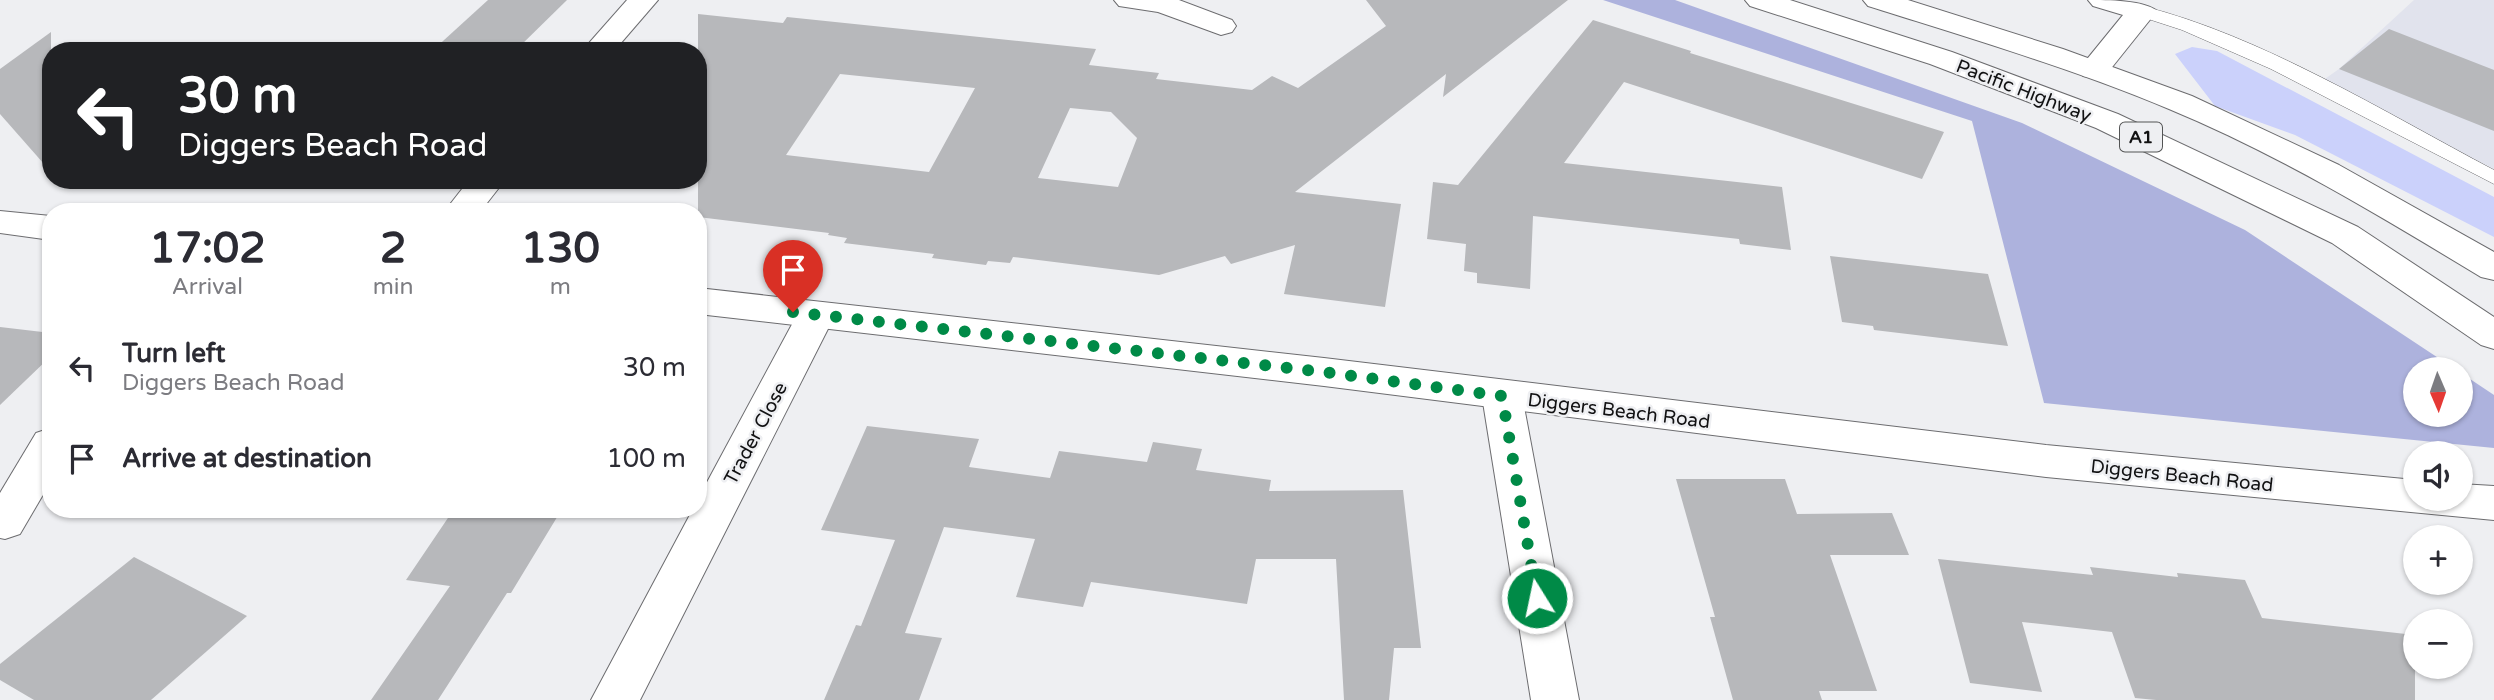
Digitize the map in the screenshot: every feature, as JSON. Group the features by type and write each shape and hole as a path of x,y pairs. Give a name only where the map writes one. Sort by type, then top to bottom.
{"main road":[{"path":"605,42 643,0"},
{"path":"1129,0 1163,4 1221,26"},
{"name":"Pacific Highway","path":"1760,0 1941,58 2107,121 2345,235 2494,335"},
{"path":"1786,0 1833,6 2051,68 2094,69"},
{"name":"Pacific Highway","path":"1878,0 2094,69 2222,120 2338,177 2494,268"},
{"path":"2094,69 2142,11 2103,0"},
{"path":"2094,69 2104,88 2135,108 2235,162 2345,235"},
{"path":"469,203 480,189"},
{"path":"0,222 42,227"},
{"name":"Diggers Beach Road","path":"707,302 1324,372 2046,461 2403,496"},
{"name":"Trader Close","path":"615,700 816,315"},
{"path":"1502,396 1555,700"},
{"path":"5,522 42,459"},
{"path":"2473,502 2494,503"}],"lane":[{"path":"2142,11 2200,29 2246,50 2494,178"}],"shaded area":[{"path":"1603,0 1675,0 2022,123 2245,230 2437,357 2403,357 2403,427 2473,427 2473,381 2494,395 2494,448 2473,446 2473,441 2424,441 2044,403 1972,121"},
{"path":"2414,0 2494,0 2494,169 2322,81 2339,69"},
{"path":"2192,47 2217,51 2494,197 2494,237 2295,135 2215,106 2175,54"}],"building":[{"path":"488,0 567,0 524,42 442,42"},
{"path":"1366,0 1568,0 1443,97 1446,74 1295,192 1401,204 1385,307 1284,294 1295,245 1231,264 1225,256 1159,275 1013,257 1010,263 988,261 986,265 932,258 934,254 844,243 847,238 828,235 829,233 707,218 707,203 698,203 698,189 707,189 707,42 698,42 698,14 783,23 787,17 1096,49 1089,65 1159,73 1156,79 1252,90 1272,76 1298,88 1386,26","holes":["840,74 975,88 929,172 786,155","1070,108 1111,112 1137,138 1118,187 1038,178"]},
{"path":"1593,20 1944,132 1922,179 1624,82 1564,163 1782,187 1791,250 1740,244 1739,239 1533,216 1530,289 1477,283 1477,273 1464,271 1466,244 1427,239 1433,182 1458,185"},
{"path":"2389,29 2494,70 2494,131 2339,69"},
{"path":"51,32 51,42 42,42 42,162 0,114 0,69"},
{"path":"1830,256 1988,274 2008,346 1874,330 1873,326 1842,322"},
{"path":"0,327 42,332 42,365 0,405"},
{"path":"867,426 979,439 969,467 1050,478 1059,451 1147,462 1153,442 1202,449 1196,470 1271,480 1269,491 1403,490 1421,648 1394,648 1389,700 1344,700 1336,559 1256,559 1247,604 1091,582 1083,607 1016,597 1035,539 944,527 905,633 942,638 919,700 824,700 856,625 861,626 895,540 821,530"},
{"path":"1676,479 1785,479 1797,514 1892,513 1909,555 1830,555 1877,691 1819,691 1822,700 1733,700 1710,617 1715,617"},
{"path":"448,518 557,518 511,593 507,593 438,700 371,700 450,586 406,580"},
{"path":"134,557 247,616 151,700 34,700 0,680 0,664"},
{"path":"1938,559 2093,575 2090,567 2178,577 2177,573 2245,580 2262,618 2403,634 2403,679 2415,679 2415,700 2135,698 2112,632 2022,622 2042,692 1970,683"}],"route":[{"path":"793,312 1324,372 1502,396 1537,598"}]}
